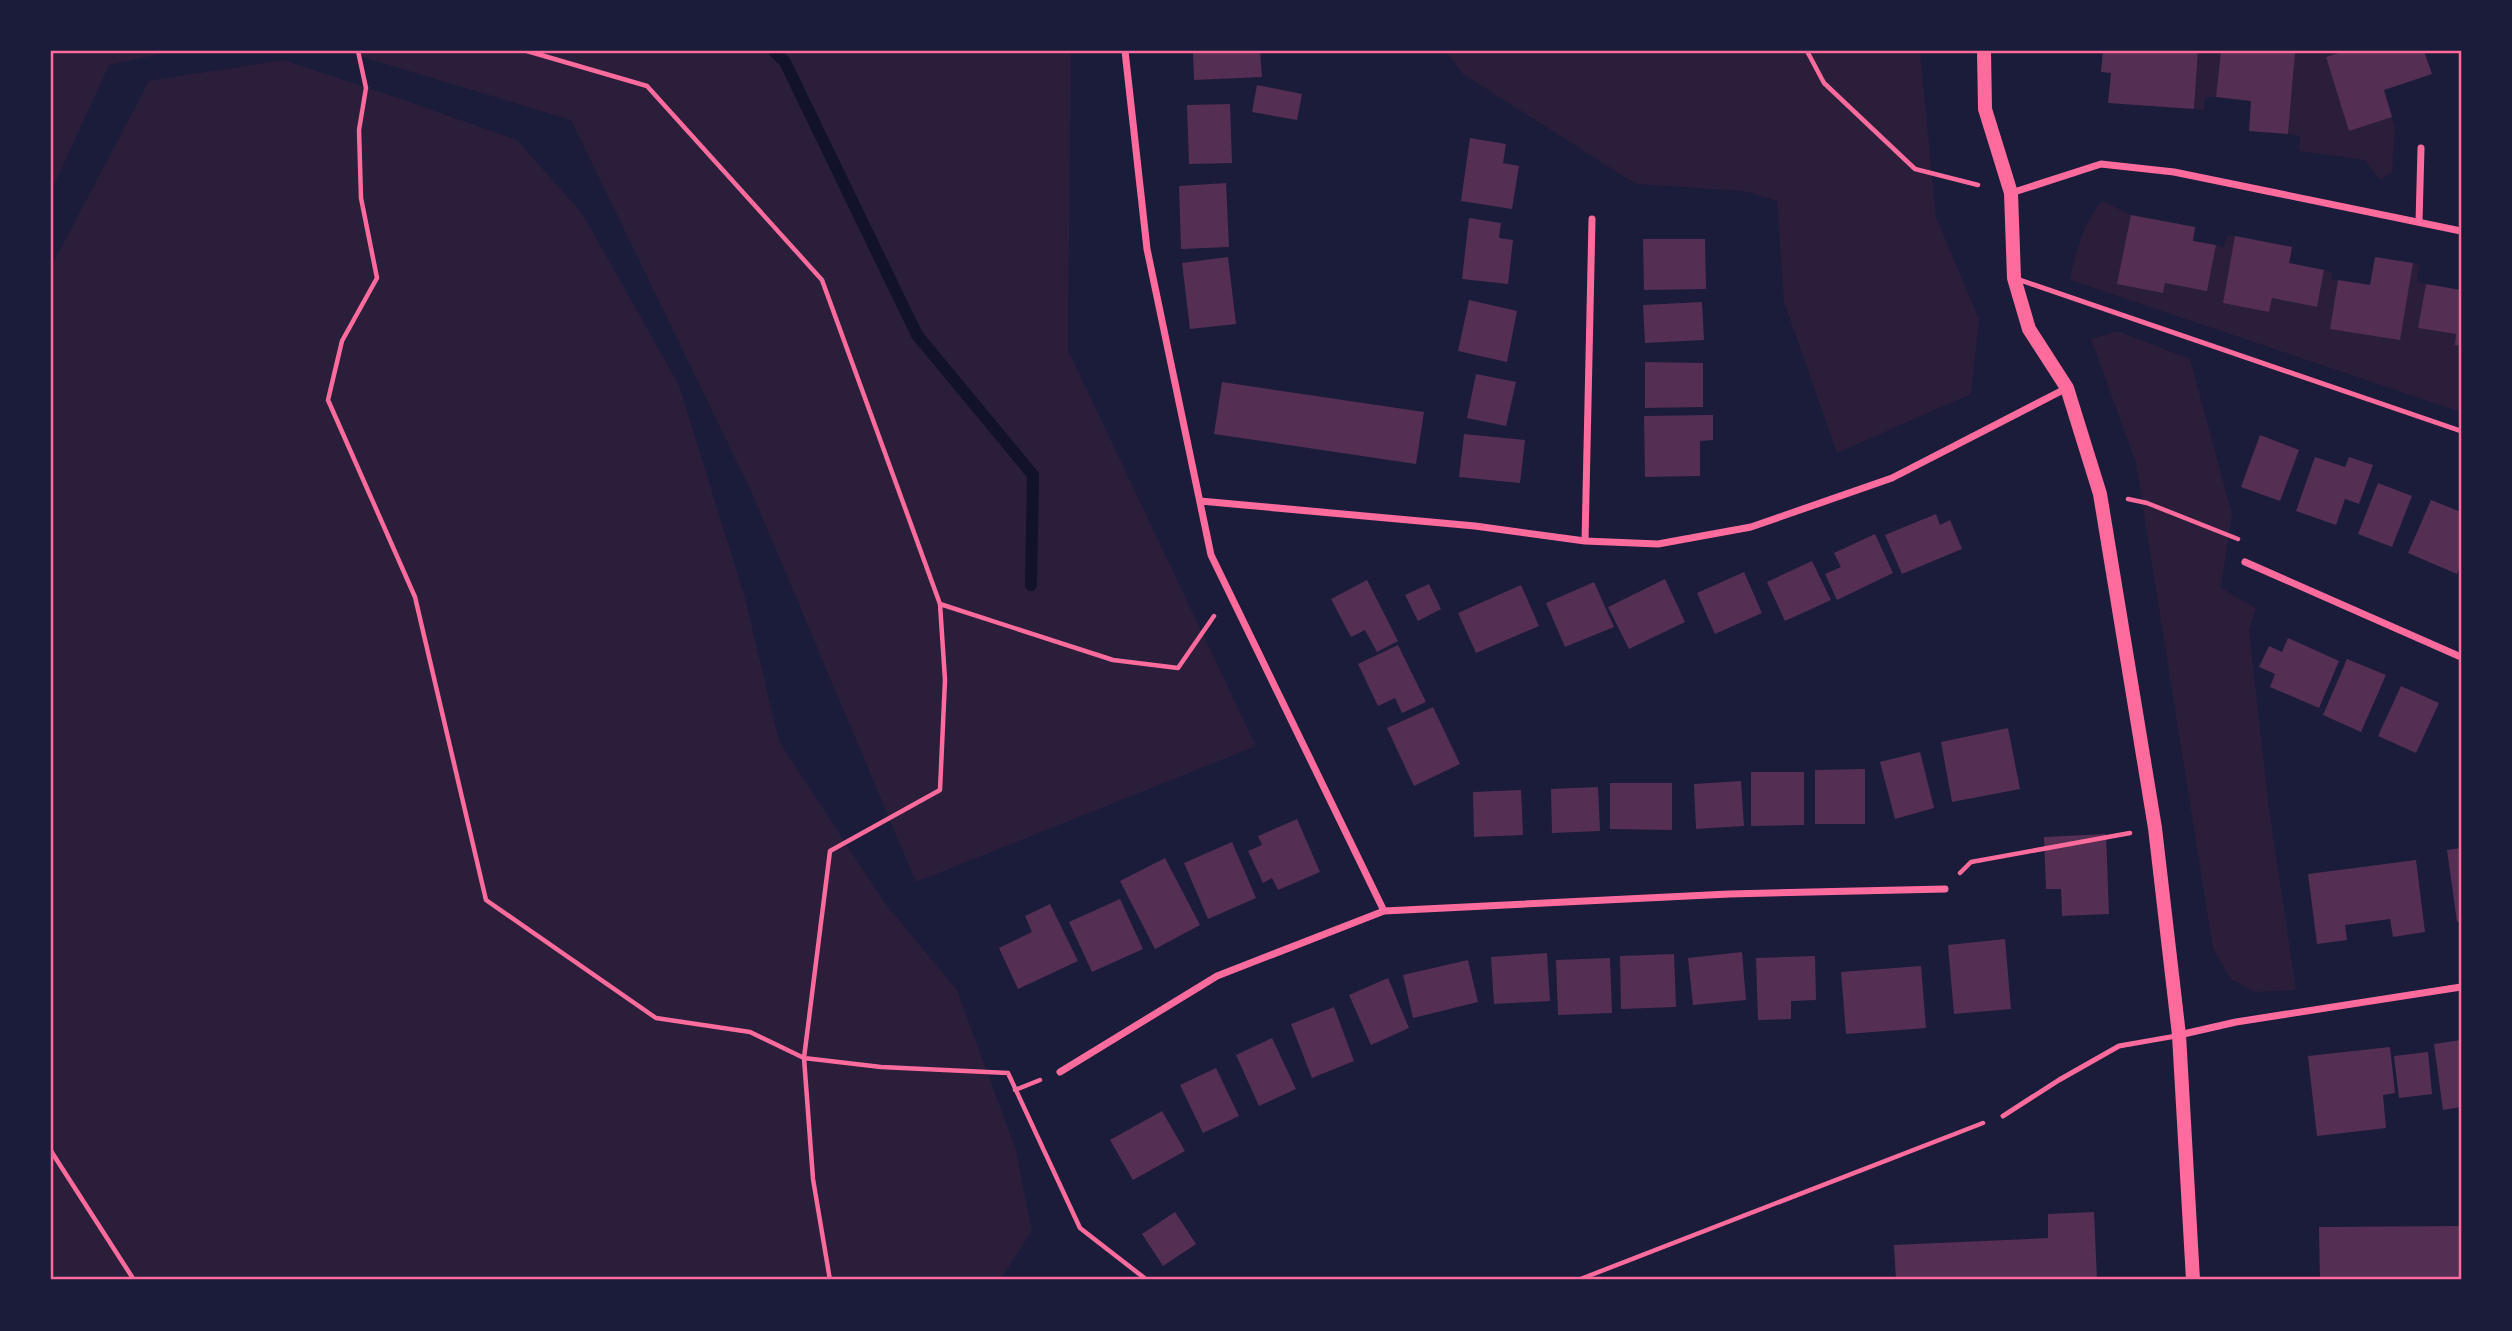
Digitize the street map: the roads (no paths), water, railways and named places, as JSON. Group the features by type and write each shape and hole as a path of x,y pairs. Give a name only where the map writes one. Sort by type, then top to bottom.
{"main road":[{"path":"1984,51 1985,109 2011,193 2014,278 2029,329 2067,388 2099,494 2155,828 2179,1035 2193,1280"}],"street":[{"path":"1125,51 1147,249 1211,555 1384,911"},
{"path":"2419,222 2421,148"},
{"path":"2011,193 2101,164 2174,172 2461,231"},
{"path":"1585,541 1592,219"},
{"path":"1200,501 1475,526 1585,541 1658,544 1751,527 1892,478 2067,388"},
{"path":"2245,562 2461,657"},
{"path":"1060,1072 1217,976 1384,911 1729,894 1945,890"},
{"path":"2179,1035 2236,1022 2461,987"}],"lane":[{"path":"2014,278 2461,431"},
{"path":"2003,1115 2119,1046 2179,1035"}],"waterway":[{"path":"774,51 785,62 917,335 1033,475 1031,585"}]}
